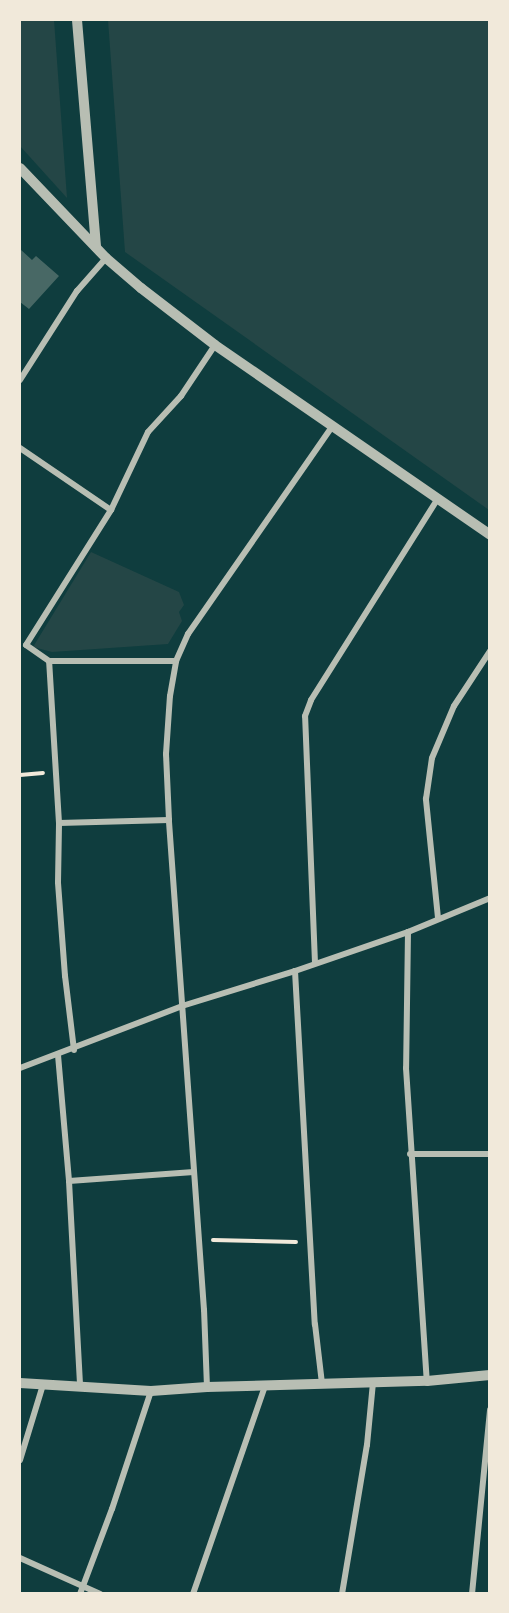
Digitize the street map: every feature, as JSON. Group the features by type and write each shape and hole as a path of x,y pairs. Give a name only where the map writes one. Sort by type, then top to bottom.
{"street":[{"path":"77,20 96,247"},
{"path":"20,168 106,258 215,345 489,535"},
{"path":"20,380 77,291 106,258"},
{"path":"26,645 111,510 148,432 181,396 215,345"},
{"path":"207,1387 204,1310 197,1240 166,754 176,661 188,634 332,427"},
{"path":"20,448 111,510"},
{"path":"315,963 305,716 311,700 438,498"},
{"path":"20,640 49,661 176,661"},
{"path":"438,918 426,799 432,758 454,706 489,651"},
{"path":"49,661 58,823 59,894 74,1050"},
{"path":"58,823 169,820"},
{"path":"20,1068 74,1050 182,1006 295,971 408,932 489,898"},
{"path":"408,932 406,1068 427,1381"},
{"path":"295,971 315,1324 322,1384"},
{"path":"58,1055 69,1181 80,1387"},
{"path":"410,1154 489,1155"},
{"path":"69,1181 194,1172"},
{"path":"20,1383 151,1391 207,1387 427,1381 489,1375"},
{"path":"342,1593 366,1445 373,1383"},
{"path":"20,1460 43,1385"},
{"path":"193,1593 265,1386"},
{"path":"80,1593 151,1391"},
{"path":"472,1593 489,1410"},
{"path":"20,1558 100,1593"}],"path":[{"path":"20,775 54,771"},
{"path":"197,1240 312,1242"}],"shaded area":[{"path":"20,20 54,20 67,198 20,146"},
{"path":"108,20 489,20 489,510 125,252"},
{"path":"91,552 179,592 184,605 179,612 182,621 168,644 52,652 33,647"}],"building":[{"path":"20,249 32,260 36,256 59,276 29,309 20,302"}]}
